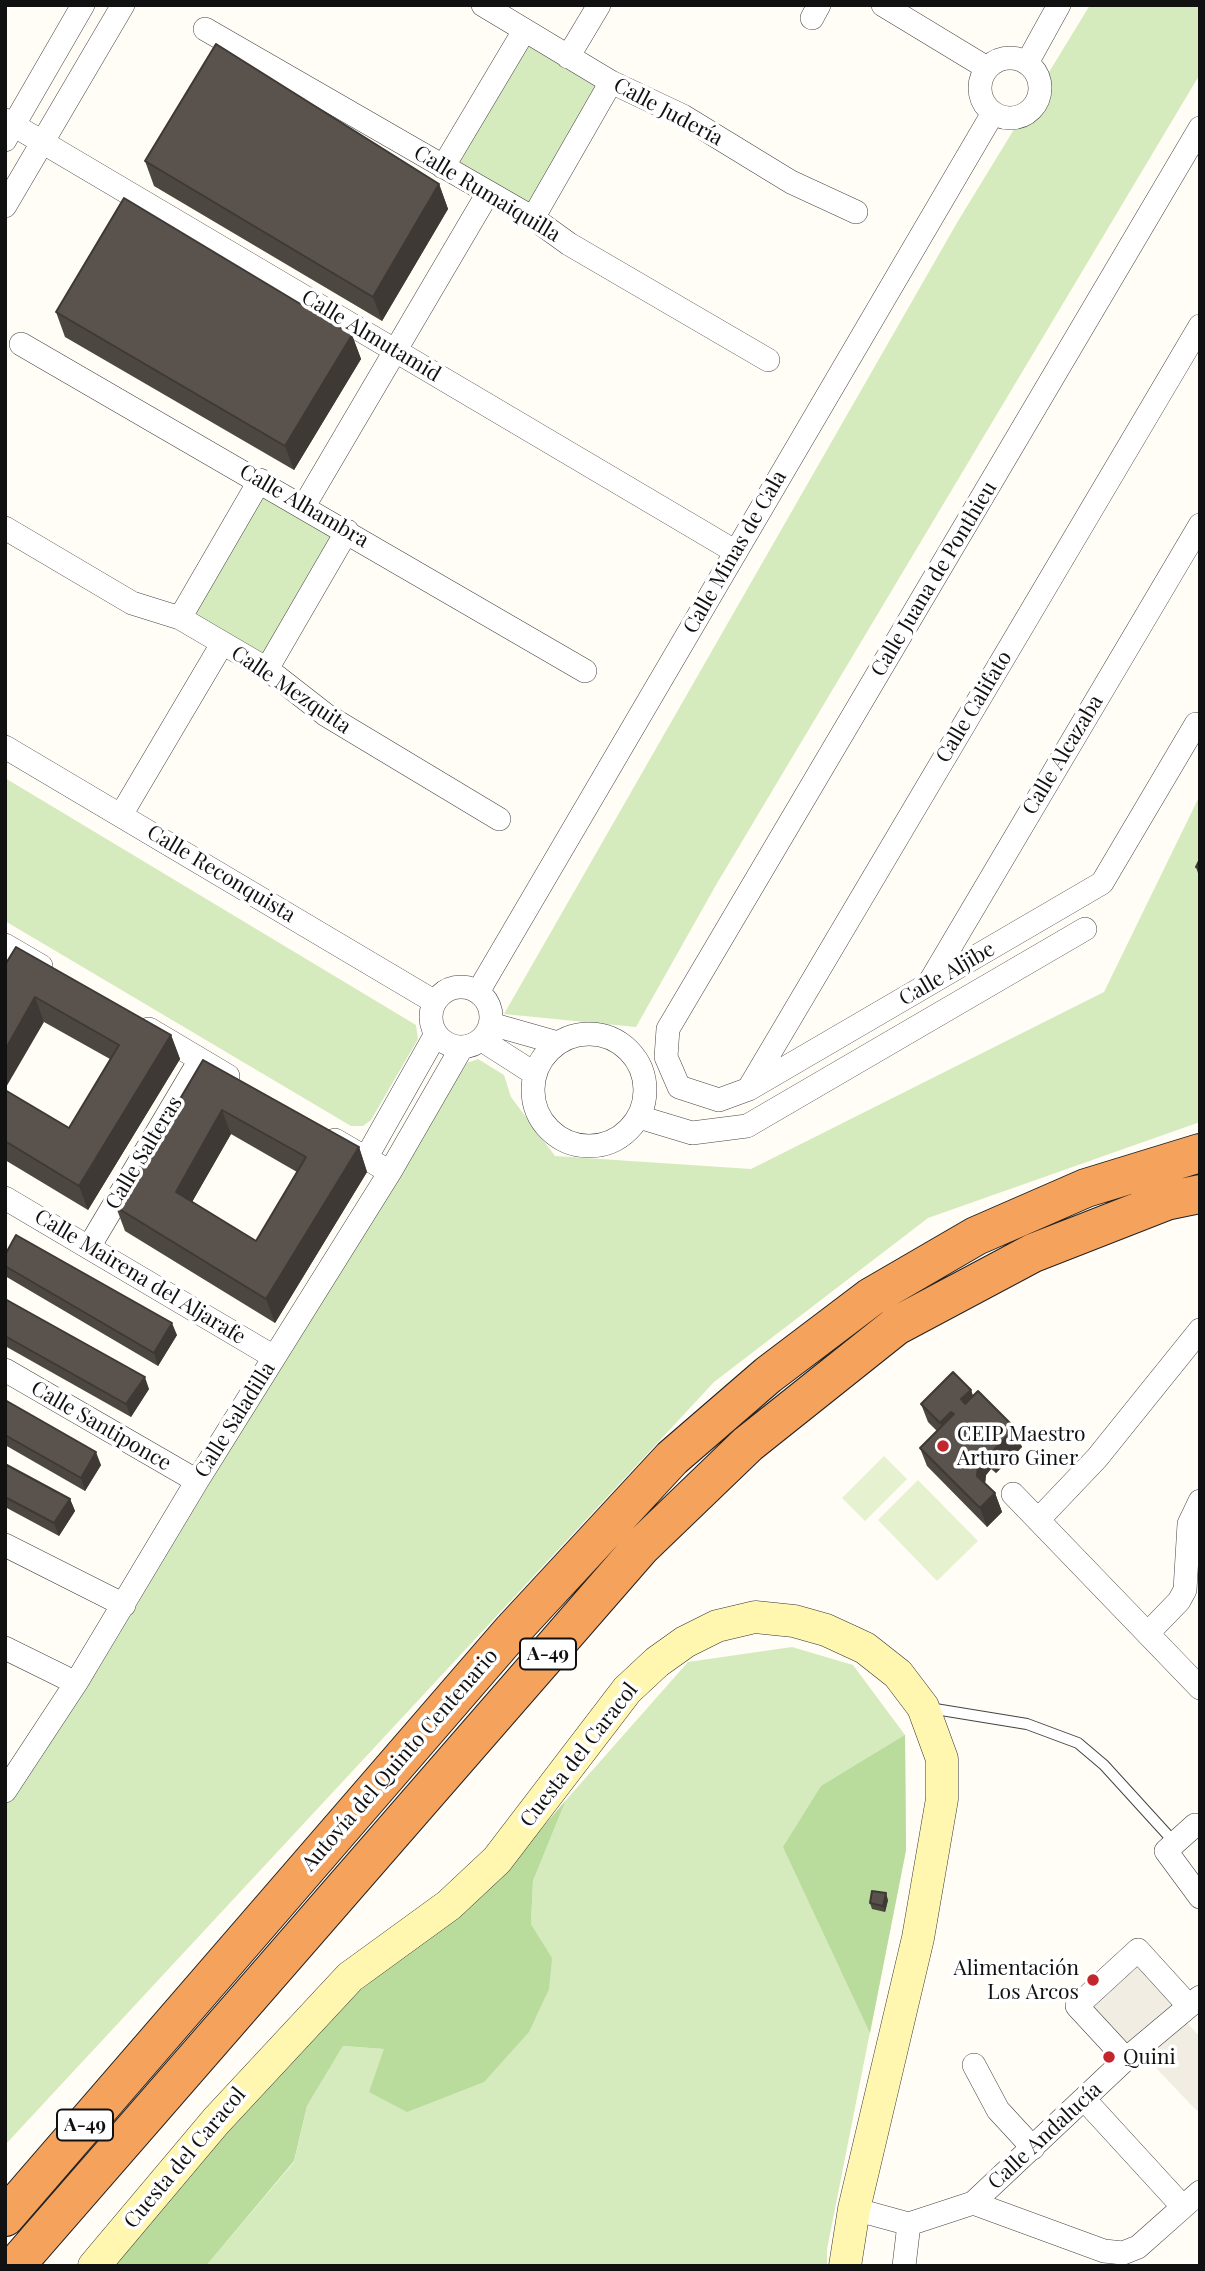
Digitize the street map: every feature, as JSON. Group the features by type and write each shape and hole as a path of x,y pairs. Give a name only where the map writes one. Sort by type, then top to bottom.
{"highway":[{"name":"Autovía del Quinto Centenario","path":"5,2217 511,1632 672,1458 768,1375 871,1297 988,1231 1086,1188 1200,1153"},
{"name":"Autovía del Quinto Centenario","path":"15,2266 642,1547 748,1444 896,1325 1033,1253 1166,1201 1200,1194"}],"main road":[{"name":"Cuesta del Caracol","path":"94,2266 291,2037 350,1977 449,1905 497,1860 610,1710 657,1662 685,1642 717,1626 755,1617 794,1621 826,1630 865,1648 898,1674 923,1707 942,1759 942,1799 918,1938 854,2209 845,2266"}],"street":[{"path":"8,129 83,5"},
{"path":"5,206 123,5"},
{"name":"Calle Judería","path":"483,5 611,82 683,116 791,182 856,212"},
{"path":"568,57 599,5"},
{"path":"883,5 987,68"},
{"path":"1027,63 1059,5"},
{"name":"Calle Rumaiquilla","path":"205,29 533,218 569,244 768,360"},
{"path":"443,167 524,31"},
{"path":"1002,59 1027,63 1038,78 1039,97 1035,105 1028,112 1010,118 993,113 982,100 982,75 987,68 1002,59"},
{"path":"533,218 611,82"},
{"name":"Calle Minas de Cala","path":"478,992 993,113"},
{"name":"Calle Juana de Ponthieu","path":"668,1029 1200,128"},
{"name":"Calle Almutamid","path":"8,129 42,143 736,552"},
{"path":"304,506 488,192"},
{"name":"Calle Califato","path":"749,1089 1200,326"},
{"name":"Calle Alhambra","path":"21,344 260,480 585,671"},
{"path":"180,618 260,480"},
{"name":"Calle Alcazaba","path":"928,986 1200,525"},
{"name":"Calle Mezquita","path":"5,528 132,603 180,618 267,669 326,715 499,819"},
{"path":"267,669 347,531"},
{"path":"121,815 222,644"},
{"name":"Calle Aljibe","path":"668,1029 666,1057 680,1087 719,1100 749,1089 928,986 1102,883 1195,724"},
{"name":"Calle Reconquista","path":"5,747 436,1002"},
{"path":"639,1117 692,1133 747,1126 1085,929"},
{"path":"7,950 58,976"},
{"path":"478,1037 489,1006 478,992 469,988 450,989 436,1002 432,1018 436,1034 443,1041 478,1037 558,1043"},
{"path":"129,1018 247,1088"},
{"path":"366,1158 436,1034"},
{"path":"593,1034 611,1038 627,1048 639,1063 645,1080 645,1099 639,1117 628,1131 612,1142 595,1146 576,1145 559,1138 545,1126 536,1110 533,1092 535,1074 544,1056 558,1043 575,1035 593,1034"},
{"path":"478,1037 535,1074"},
{"name":"Calle Saladilla","path":"5,1791 12,1767 76,1683 274,1357 478,1037"},
{"name":"Calle Salteras","path":"89,1247 200,1060"},
{"path":"319,1130 390,1172"},
{"name":"Calle Mairena del Aljarafe","path":"5,1198 274,1357"},
{"path":"1038,1520 1097,1458 1200,1330"},
{"name":"Calle Santiponce","path":"5,1370 197,1481"},
{"path":"1013,1494 1200,1688"},
{"path":"1148,1633 1179,1601 1185,1590 1189,1524 1200,1501"},
{"path":"5,1545 124,1605"},
{"path":"5,1648 76,1683"},
{"path":"1195,1825 1170,1847 1200,1897"},
{"path":"1126,2059 1077,2006 1138,1950 1194,2001"},
{"name":"Calle Andalucía","path":"909,2224 973,2203 1126,2059 1194,2001"},
{"path":"974,2065 998,2110 1033,2147"},
{"path":"973,2203 1113,2254 1138,2247 1192,2199 1084,2099"},
{"path":"854,2209 909,2224 904,2266"}],"lane":[{"path":"923,1707 991,1715 1027,1724 1077,1743 1104,1765 1170,1847"}],"green space":[{"path":"1090,5 1200,5 1200,74 716,885 636,1027 504,1014 958,221"},
{"path":"528,39 603,83 530,210 455,166"},
{"path":"263,488 338,532 265,659 190,615"},
{"path":"5,778 416,1025 418,1039 371,1120 363,1126 351,1126 5,921"},
{"path":"1200,795 1200,1122 928,1218 714,1382 5,2145 5,1801 98,1670 389,1184 467,1063 478,1059 504,1075 511,1097 555,1156 751,1169 1104,992"},
{"path":"884,1456 907,1479 865,1521 842,1498"},
{"path":"918,1480 978,1541 937,1581 878,1520"},
{"path":"792,1647 853,1665 905,1735 906,1850 827,2249 827,2266 206,2266 294,2162 307,2106 343,2046 384,2049 552,1959 531,1924 533,1881 566,1800 688,1662"},
{"path":"905,1735 906,1850 870,2033 783,1847 821,1786"},
{"path":"566,1800 533,1881 531,1924 552,1958 549,1989 529,2032 484,2082 407,2112 369,2092 384,2049 343,2046 307,2106 294,2161 206,2266 112,2266 187,2169 347,2001 501,1876"}],"shaded area":[{"path":"1138,1950 1188,2005 1178,2013 1200,2037 1200,2108 1197,2111 1138,2049 1126,2059 1077,2006"}],"building":[{"path":"216,44 439,184 373,297 145,161"},
{"path":"124,198 352,335 285,446 56,312"},
{"path":"16,947 171,1035 79,1186 5,1141 5,1090 69,1128 119,1045 35,997 5,1050 5,965"},
{"path":"203,1060 359,1147 266,1299 116,1207","holes":["222,1110 306,1157 256,1241 176,1192"]},
{"path":"16,1235 172,1323 154,1353 5,1266 5,1255"},
{"path":"5,1299 145,1377 126,1404 5,1336"},
{"path":"953,1372 971,1390 961,1399 965,1404 978,1391 1015,1428 989,1455 985,1451 979,1456 977,1476 995,1493 980,1508 920,1448 954,1414 951,1412 940,1423 921,1404"},
{"path":"5,1400 96,1452 81,1478 5,1435"},
{"path":"5,1464 70,1499 54,1523 5,1497"},
{"path":"872,1891 886,1893 883,1906 870,1903"}],"place":[{"name":"CEIP Maestro Arturo Giner","path":"943,1446"},
{"name":"Alimentación Los Arcos","path":"1093,1980"},
{"name":"Quini","path":"1109,2057"}]}
